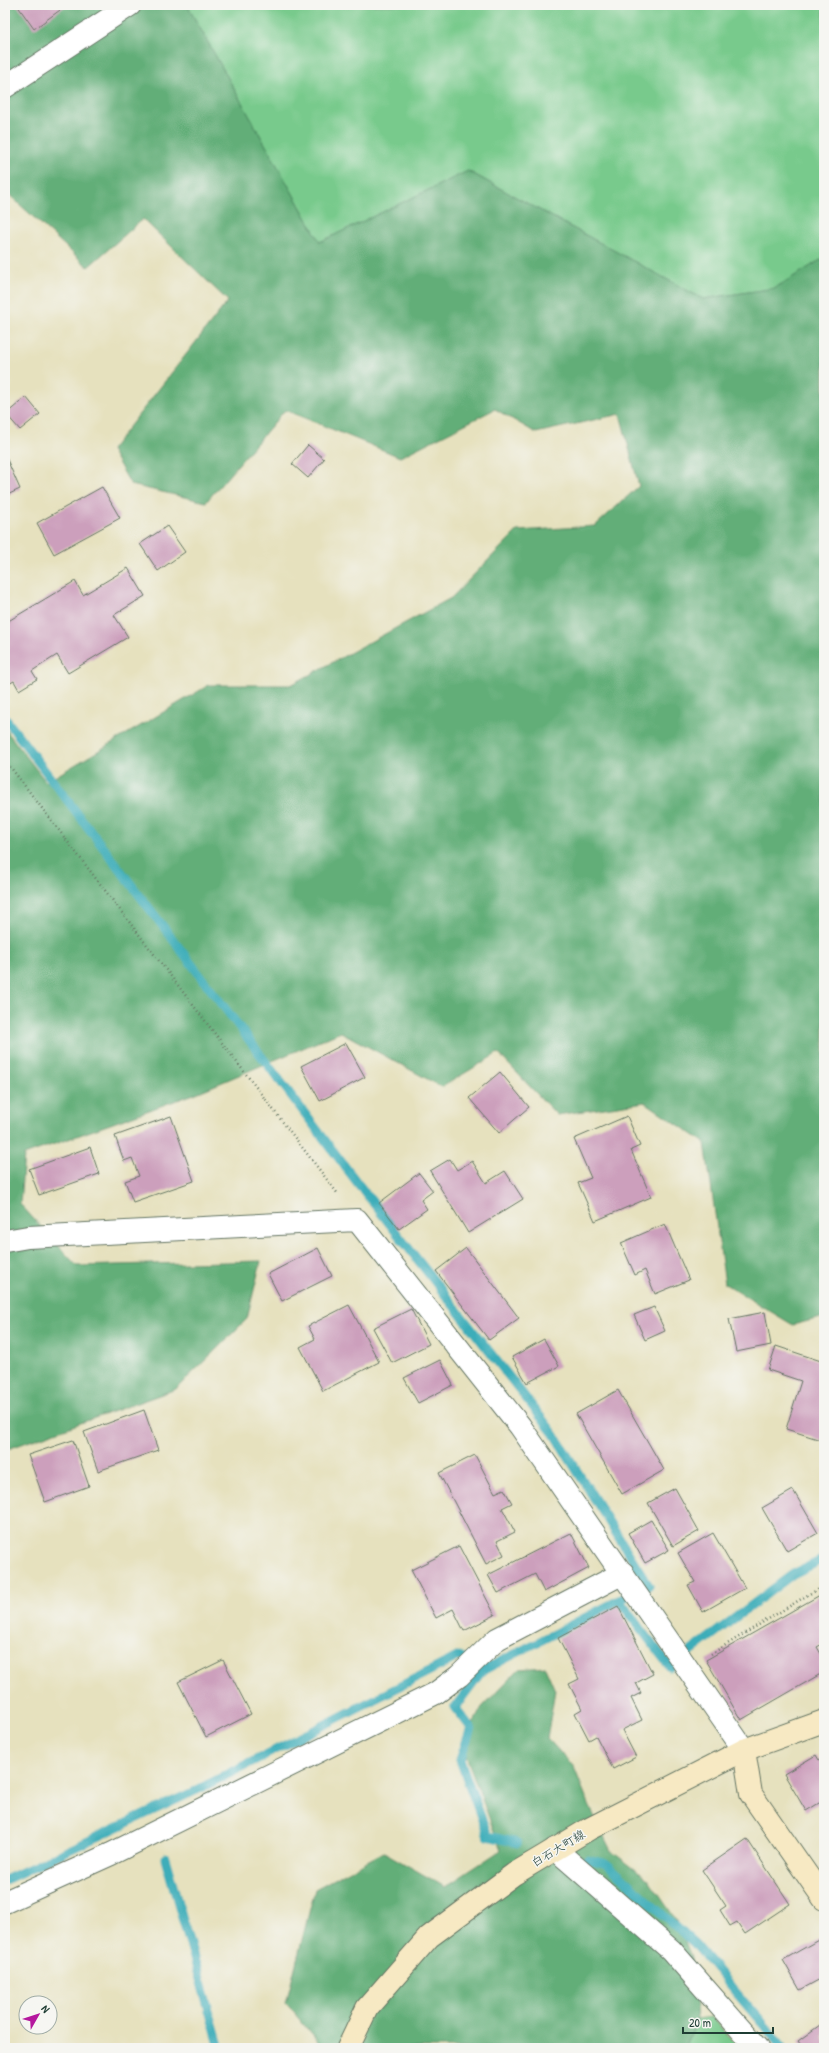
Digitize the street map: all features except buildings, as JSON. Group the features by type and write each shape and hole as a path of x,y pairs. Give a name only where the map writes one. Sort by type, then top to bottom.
{"main road":[{"name":"白石大町線","path":"348,2048 367,2008 429,1937 514,1874 589,1829 744,1750 824,1721"},
{"path":"744,1750 751,1794 824,1899"}],"street":[{"path":"5,87 130,5"},
{"path":"5,1241 28,1237 357,1220 520,1426 744,1750"},
{"path":"5,1902 111,1854 428,1697 459,1676 497,1639 626,1578"},
{"path":"555,1850 671,1950 757,2048"}],"path":[{"path":"5,760 357,1220"},
{"path":"687,1667 811,1593 824,1587"}],"green space":[{"path":"5,5 187,5 320,242 468,171 703,299 775,288 824,258 824,1317 793,1325 725,1284 705,1143 645,1102 557,1115 498,1053 442,1087 341,1032 194,1094 24,1155 20,1204 77,1266 261,1261 247,1319 176,1389 5,1450 5,729 46,782 209,685 291,685 451,598 517,531 595,526 639,486 620,414 536,433 495,409 400,457 285,410 206,502 131,485 111,450 228,301 143,219 88,267 5,191"},
{"path":"187,5 824,5 824,258 775,288 703,299 468,171 320,242"},
{"path":"545,1667 555,1690 547,1738 574,1767 589,1805 611,1851 648,1879 677,1921 691,1957 697,2019 684,2048 323,2048 286,2003 315,1889 384,1852 445,1887 501,1850 462,1745 482,1707 519,1669"},
{"path":"712,2017 739,2048 684,2048 697,2019"}],"waterway":[{"path":"5,718 356,1181 554,1434 649,1586 619,1600 670,1667 793,1574 824,1559"},
{"path":"5,1880 197,1790 459,1656 482,1671 619,1600"},
{"path":"482,1671 455,1707 471,1728 460,1760 488,1836 518,1843"},
{"path":"165,1858 220,2048"},
{"path":"587,1859 607,1864 695,1944 783,2048"}]}
